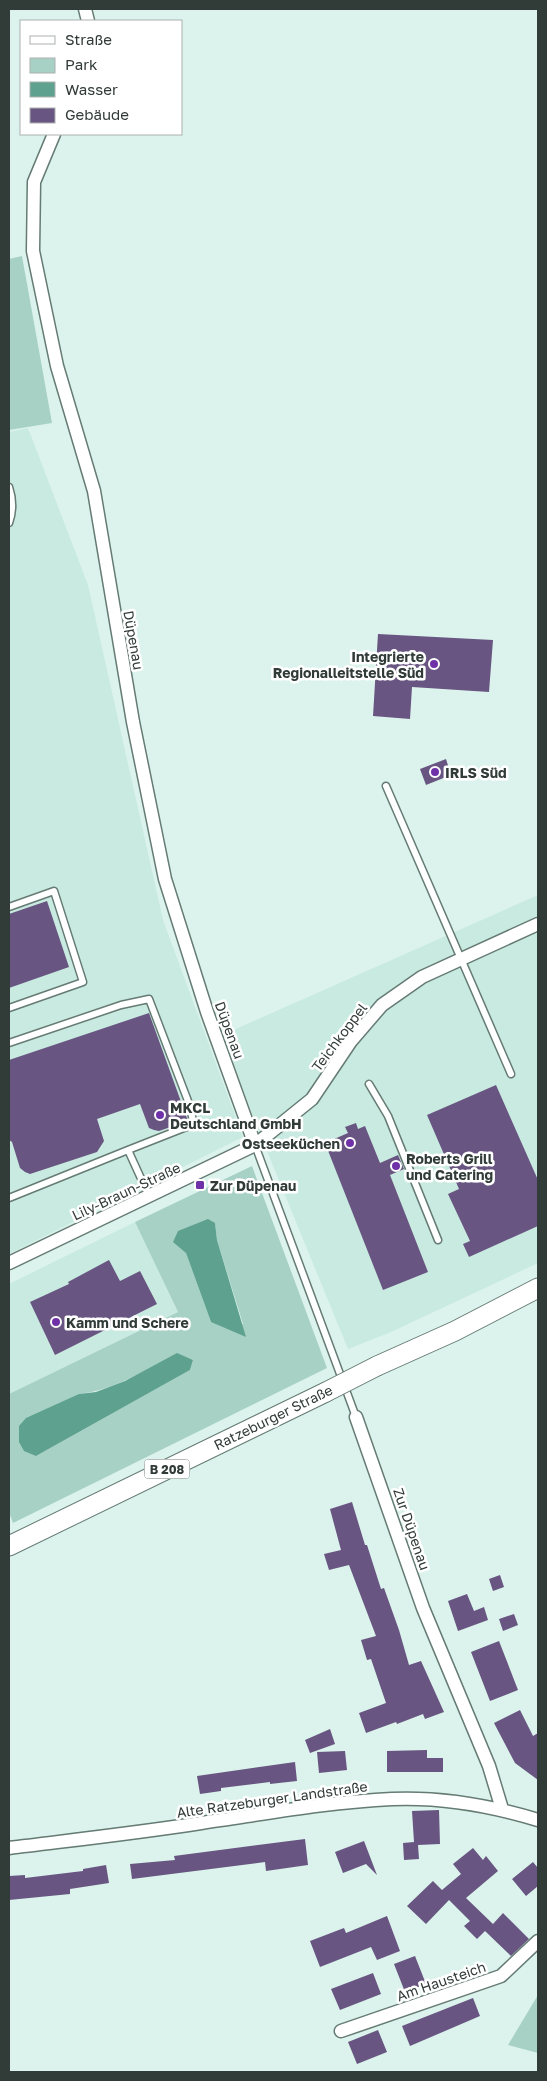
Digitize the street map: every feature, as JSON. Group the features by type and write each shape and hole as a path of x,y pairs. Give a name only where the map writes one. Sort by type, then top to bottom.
{"main road":[{"name":"Ratzeburger Straße","path":"9,1546 376,1366 455,1331 538,1288"}],"street":[{"name":"Düpenau","path":"54,135 34,182 33,251 57,366 94,491 133,722 165,879 207,1012 255,1145"},
{"name":"Teichkoppel","path":"255,1145 312,1099 352,1041 382,1006 422,977 538,924"},
{"name":"Lily-Braun-Straße","path":"9,1263 255,1145"},
{"name":"Zur Düpenau","path":"356,1417 423,1608 489,1766 502,1809"},
{"name":"Alte Ratzeburger Landstraße","path":"9,1848 309,1808 393,1799 435,1801 502,1809 538,1820"},
{"name":"Am Hausteich","path":"341,2031 501,1976 538,1941"}],"lane":[{"path":"9,487 12,499 12,515 9,523"},
{"path":"386,786 511,1074"},
{"path":"9,907 54,891 83,982 9,1008"},
{"path":"9,1043 121,1005 149,998 188,1100 194,1124 9,1198"},
{"path":"369,1084 388,1116 438,1240"},
{"name":"Zur Düpenau","path":"255,1145 356,1417"},
{"path":"128,1150 149,1196"}],"shaded area":[{"path":"28,428 88,585 163,920 243,1137 9,1254 9,432"},
{"path":"538,895 538,1263 391,1332 348,1349 220,1036"},
{"path":"135,1222 178,1312 9,1394 9,1284"}],"green space":[{"path":"22,256 52,423 9,430 9,259"},
{"path":"252,1166 327,1368 13,1523 9,1512 9,1394 178,1312 135,1222","holes":["215,1223 217,1240 243,1324 211,1322 186,1253","177,1354 193,1360 190,1370 36,1456 79,1394 117,1384"]},
{"path":"538,1995 538,2053 508,2045"}],"water":[{"path":"208,1219 215,1223 217,1240 246,1337 211,1322 186,1253 173,1242 178,1231"},
{"path":"177,1353 193,1360 190,1370 36,1456 24,1451 19,1442 19,1426 26,1418 79,1394 96,1392 125,1381"}],"building":[{"name":"Integrierte Regionalleitstelle Süd","path":"378,634 493,640 489,692 412,687 410,719 373,716"},
{"name":"IRLS Süd","path":"446,759 451,775 426,785 420,769"},
{"path":"47,901 69,967 9,988 9,914"},
{"path":"149,1013 188,1121 159,1131 154,1130 149,1128 140,1104 97,1119 104,1141 97,1152 30,1174 20,1168 12,1142 9,1140 9,1060"},
{"path":"496,1085 538,1180 538,1226 469,1257 463,1244 470,1241 448,1194 459,1189 427,1115"},
{"path":"356,1123 358,1129 365,1126 380,1163 398,1155 404,1169 390,1175 428,1272 383,1290 325,1143 348,1133 345,1127"},
{"path":"109,1260 120,1281 140,1271 157,1304 55,1355 30,1302 69,1284 68,1282"},
{"path":"352,1502 381,1589 384,1588 399,1630 409,1665 421,1661 444,1712 425,1719 423,1714 366,1733 359,1713 386,1703 371,1659 367,1660 361,1640 376,1636 349,1565 329,1570 324,1554 341,1550 330,1509"},
{"path":"500,1575 504,1587 493,1591 489,1579"},
{"path":"467,1594 474,1611 484,1607 488,1620 458,1631 448,1601"},
{"path":"514,1614 518,1625 503,1631 499,1619"},
{"path":"499,1641 518,1690 490,1701 471,1652"},
{"path":"520,1710 533,1736 538,1733 538,1780 515,1763 494,1723"},
{"path":"330,1729 335,1744 310,1753 305,1740"},
{"path":"427,1750 427,1758 443,1758 443,1772 387,1772 387,1751"},
{"path":"345,1751 347,1770 319,1773 317,1752"},
{"path":"295,1762 297,1781 221,1788 221,1791 200,1794 197,1776"},
{"path":"439,1810 440,1844 418,1845 419,1859 404,1860 403,1843 414,1842 412,1811"},
{"path":"305,1839 308,1865 266,1871 265,1862 132,1879 130,1864 175,1860 174,1856"},
{"path":"364,1841 377,1875 366,1864 343,1873 335,1852"},
{"path":"473,1848 483,1860 486,1856 498,1871 466,1898 493,1924 503,1913 529,1939 511,1956 485,1931 477,1939 464,1926 470,1921 449,1900 426,1924 407,1906 433,1881 442,1890 461,1874 453,1864"},
{"path":"533,1862 538,1868 538,1886 526,1896 512,1879"},
{"path":"106,1865 109,1883 70,1889 70,1894 9,1900 9,1876 25,1875 25,1878 83,1871 83,1869"},
{"path":"387,1916 400,1951 377,1960 371,1947 320,1967 310,1941 344,1928 346,1933"},
{"path":"415,1956 426,1984 405,1992 394,1964"},
{"path":"373,1973 381,1994 340,2010 331,1989"},
{"path":"473,1998 480,2016 410,2046 402,2026"},
{"path":"378,2030 387,2052 357,2064 348,2042"}],"place":[{"name":"Integrierte Regionalleitstelle Süd","path":"434,664"},
{"name":"IRLS Süd","path":"435,772"},
{"name":"MKCL Deutschland GmbH","path":"160,1115"},
{"name":"Ostseeküchen","path":"350,1143"},
{"name":"Roberts Grill und Catering","path":"396,1166"},
{"name":"Zur Düpenau","path":"200,1185"},
{"name":"Kamm und Schere","path":"56,1322"}]}
